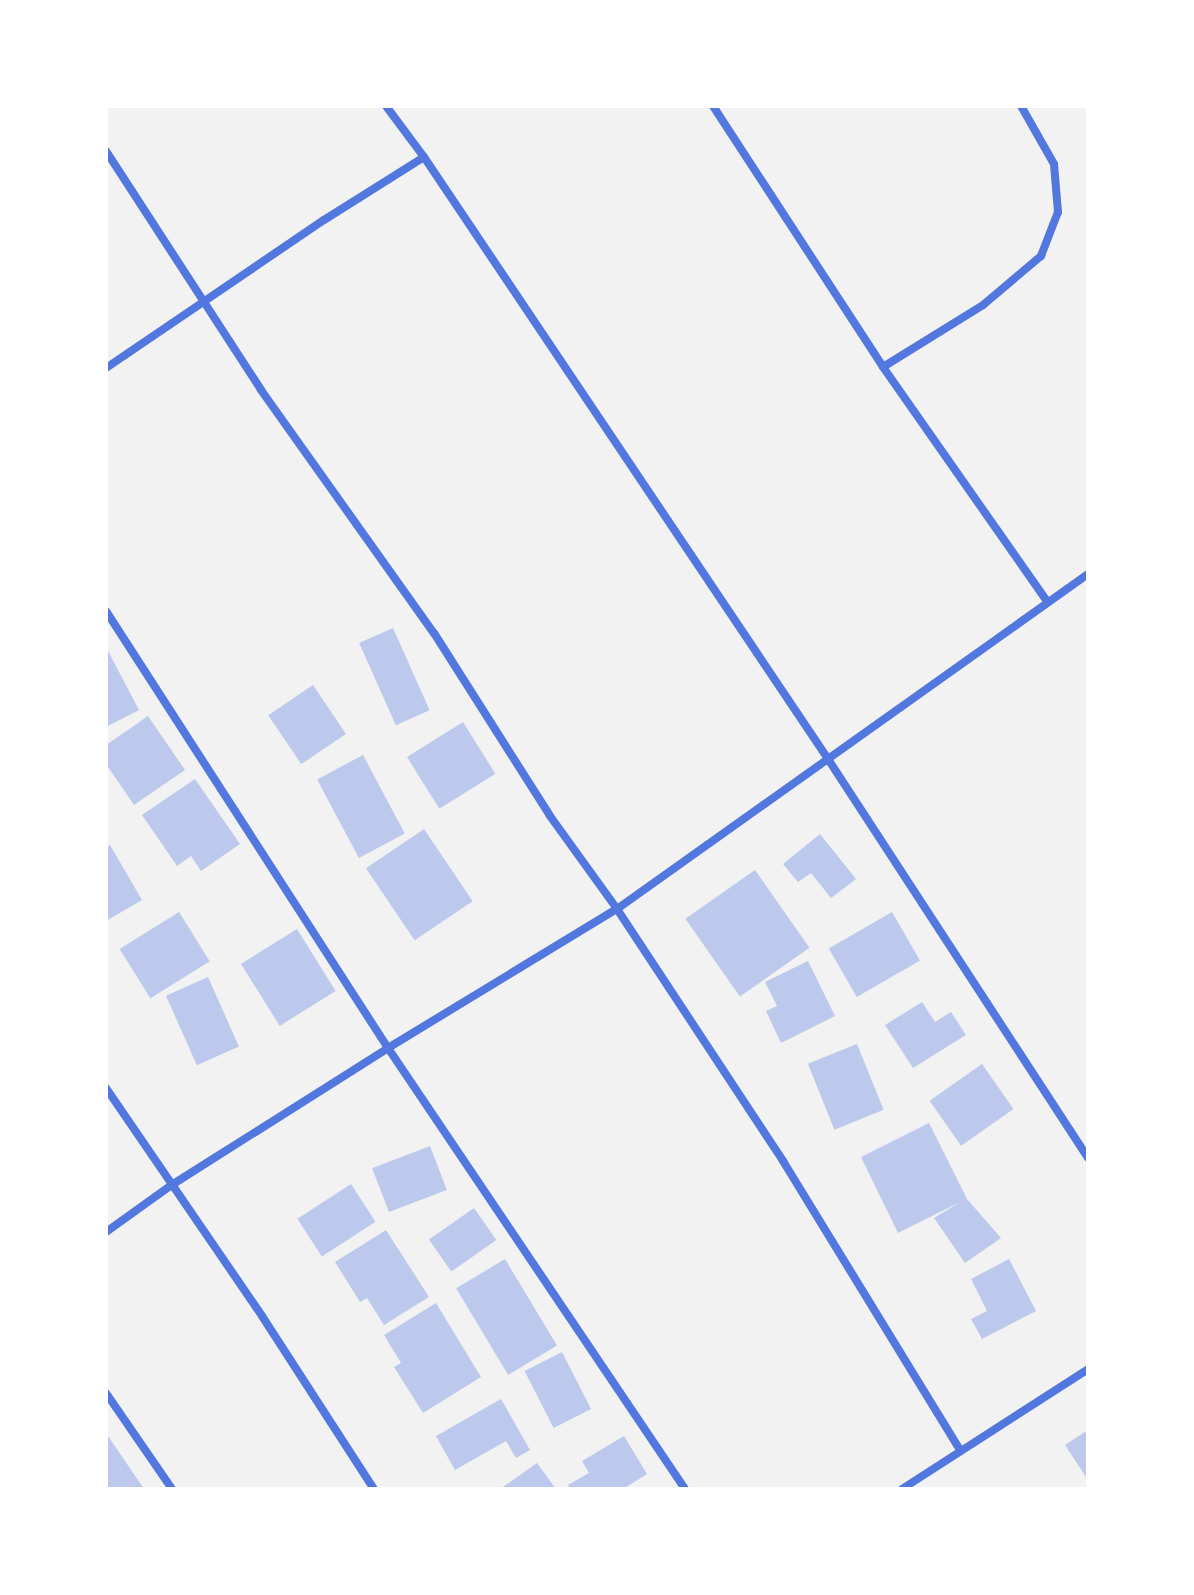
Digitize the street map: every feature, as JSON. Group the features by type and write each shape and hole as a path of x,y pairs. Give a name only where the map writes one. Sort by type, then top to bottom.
{"street":[{"path":"386,106 424,157 828,759 1088,1158"},
{"path":"713,106 883,367 1046,600"},
{"path":"883,367 983,305 1041,256 1058,212 1054,164 1021,106"},
{"path":"106,151 261,390 434,633 550,816 617,909 783,1161 960,1450"},
{"path":"106,368 424,157"},
{"path":"106,1232 170,1186 388,1048 617,909 1046,600 1088,574"},
{"path":"106,611 388,1048 685,1489"},
{"path":"106,1088 170,1186 262,1316 374,1489"},
{"path":"902,1489 1088,1369"},
{"path":"106,1393 172,1489"}],"building":[{"path":"393,628 430,710 396,725 359,643"},
{"path":"106,647 139,710 106,727"},
{"path":"313,685 346,734 301,764 268,715"},
{"path":"148,716 185,770 134,805 106,764 106,745"},
{"path":"463,722 495,774 439,809 407,757"},
{"path":"363,755 405,834 359,858 317,779"},
{"path":"195,779 240,844 201,871 191,856 177,866 142,815"},
{"path":"424,829 473,901 415,940 366,868"},
{"path":"820,834 856,879 831,898 811,873 798,882 783,864"},
{"path":"110,845 142,900 106,921 106,847"},
{"path":"755,870 809,948 740,997 685,919"},
{"path":"179,912 210,961 150,998 120,949"},
{"path":"892,912 920,960 857,997 829,948"},
{"path":"297,929 336,991 280,1026 241,964"},
{"path":"808,961 835,1016 781,1043 766,1011 777,1006 765,982"},
{"path":"208,977 239,1046 197,1065 166,996"},
{"path":"922,1002 935,1022 951,1012 966,1035 913,1068 885,1025"},
{"path":"857,1044 884,1110 834,1130 808,1064"},
{"path":"982,1064 1014,1109 961,1146 930,1101"},
{"path":"929,1123 967,1199 1001,1238 965,1263 934,1218 960,1202 898,1233 861,1157"},
{"path":"430,1146 447,1190 389,1212 372,1168"},
{"path":"351,1184 376,1222 322,1257 297,1219"},
{"path":"474,1208 496,1240 451,1271 429,1240"},
{"path":"386,1230 429,1297 384,1325 367,1298 360,1302 335,1262"},
{"path":"505,1259 557,1346 508,1375 456,1288"},
{"path":"1009,1259 1036,1311 982,1339 971,1319 987,1311 971,1279"},
{"path":"436,1303 481,1377 423,1413 394,1367 401,1363 384,1335"},
{"path":"562,1352 591,1409 554,1428 525,1371"},
{"path":"501,1399 530,1450 516,1458 506,1441 455,1470 436,1436"},
{"path":"1088,1430 1088,1480 1065,1445"},
{"path":"106,1433 144,1489 106,1489"},
{"path":"624,1436 647,1474 623,1489 570,1489 568,1485 589,1473 582,1461"},
{"path":"537,1463 556,1489 500,1489"}]}
